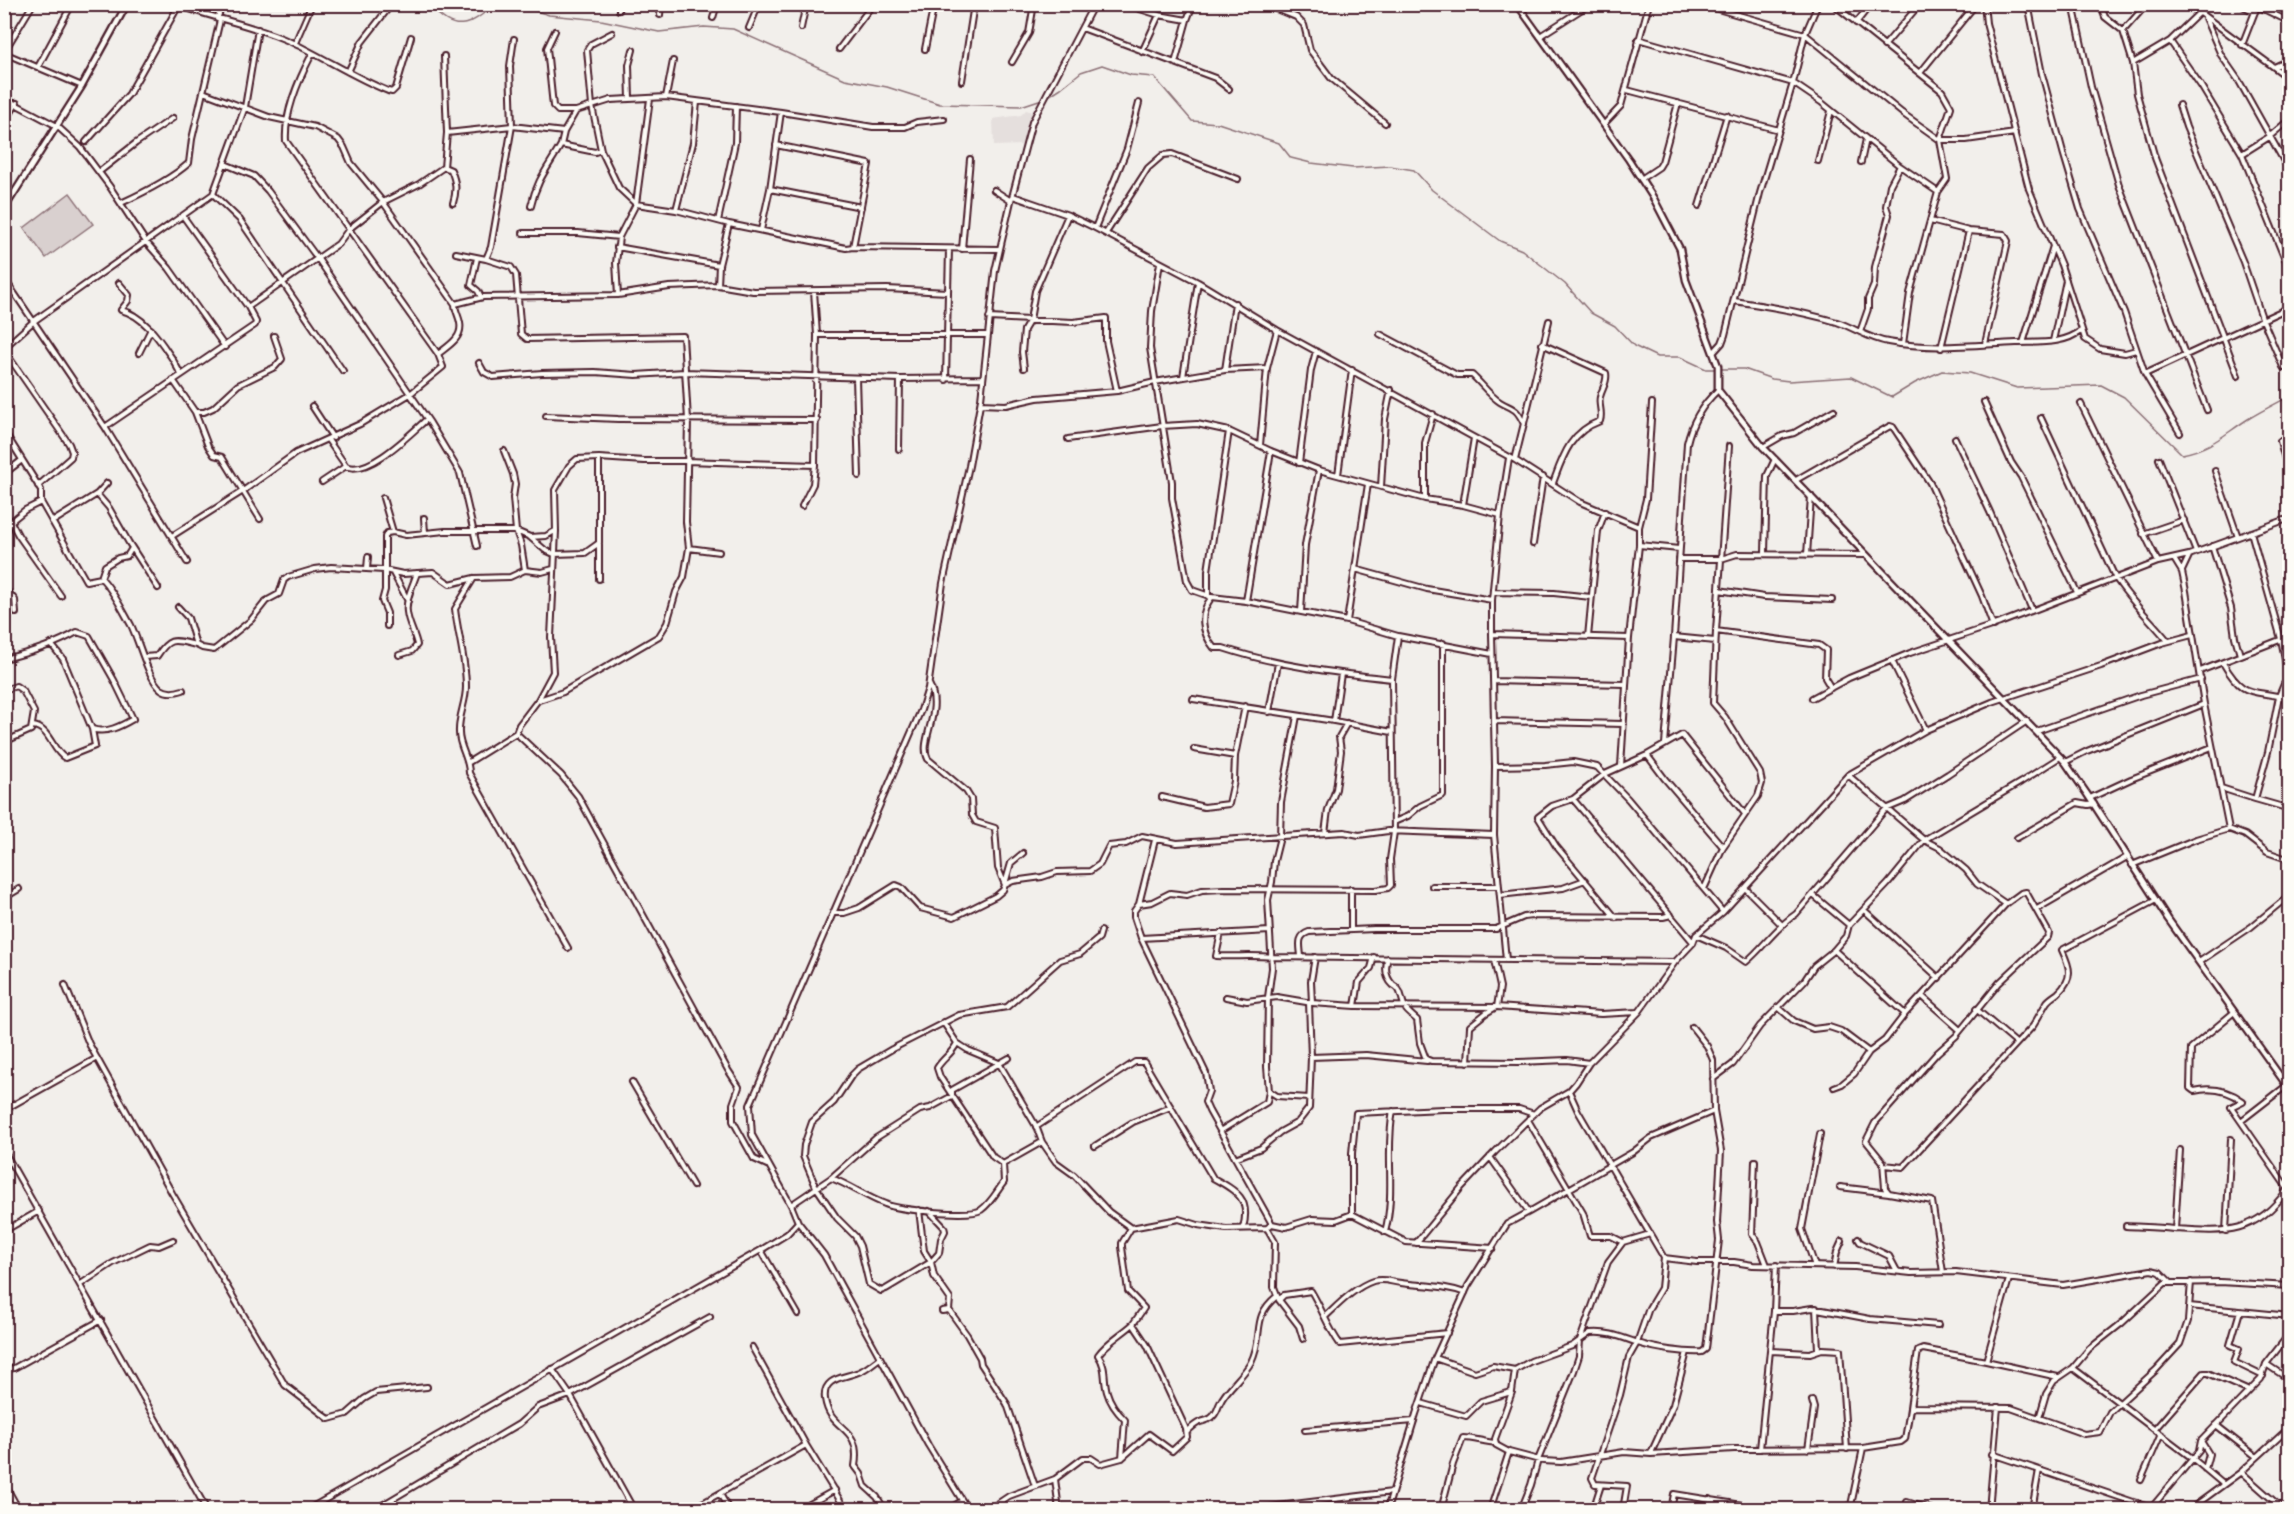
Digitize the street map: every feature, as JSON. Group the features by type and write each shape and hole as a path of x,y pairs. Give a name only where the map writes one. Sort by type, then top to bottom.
{"street":[{"path":"33,4 4,52 82,86"},
{"path":"38,67 72,4"},
{"path":"4,209 82,86 127,4"},
{"path":"121,203 167,177 177,174 189,163 192,139 223,4"},
{"path":"295,43 312,4"},
{"path":"348,72 362,42 387,10 389,4"},
{"path":"619,10 620,4"},
{"path":"660,15 661,4"},
{"path":"713,18 717,4"},
{"path":"749,28 759,4"},
{"path":"801,28 806,4"},
{"path":"839,49 873,4"},
{"path":"925,50 934,4"},
{"path":"962,81 974,4"},
{"path":"1012,62 1029,33 1034,4"},
{"path":"968,1509 880,1358 824,1255 798,1222 791,1205 767,1165 752,1135 750,1105 910,738 929,683 943,583 965,487 980,404 989,318 1000,249 1027,136 1094,4"},
{"path":"1124,4 1159,15 1187,20"},
{"path":"1175,63 1194,4"},
{"path":"1264,4 1296,17 1304,26 1310,50 1331,78 1385,123"},
{"path":"1517,4 1604,124 1654,199 1680,249 1686,280 1718,366 1718,390 1763,447 2065,762 2233,1013 2288,1088"},
{"path":"1540,36 1590,4"},
{"path":"1604,124 1621,106 1649,4"},
{"path":"1700,4 1805,34 1902,113 1940,140 1966,140 2015,133"},
{"path":"1713,354 1722,343 1760,193 1805,34 1818,4"},
{"path":"1833,4 1942,91 1950,102 1951,107 1940,140 1947,178 1938,192 1910,292 1904,344"},
{"path":"1856,23 1871,4"},
{"path":"1884,46 1920,4"},
{"path":"1920,73 1976,4"},
{"path":"1984,4 1986,23 2032,201 2053,245 2087,342"},
{"path":"2028,4 2042,74 2080,209 2124,312 2145,375 2180,433"},
{"path":"2073,4 2108,151 2207,411"},
{"path":"2100,4 2109,22 2123,31 2133,63 2137,94 2155,158 2238,376"},
{"path":"2123,31 2147,4"},
{"path":"2188,4 2289,79"},
{"path":"2238,4 2255,12"},
{"path":"86,142 129,94 178,5 218,19 244,23 295,43 373,86 393,92 411,37"},
{"path":"2242,45 2258,5 2289,22"},
{"path":"2133,63 2170,41 2199,13"},
{"path":"1142,52 1159,15"},
{"path":"2205,18 2221,55 2239,81 2289,172"},
{"path":"1082,28 1215,78 1229,89"},
{"path":"38,486 71,457 72,452 69,444 4,349 34,321 213,194 245,107 258,29"},
{"path":"555,31 547,48 553,106 558,111 576,111 611,99 666,97 873,127 905,127 917,122 944,119"},
{"path":"612,33 588,47 592,106 601,150 619,188 636,204 676,210 729,224 846,248 1000,249"},
{"path":"486,259 491,247 513,126 510,66 514,39"},
{"path":"1638,39 1793,83 1900,166 1938,192"},
{"path":"2170,41 2206,94 2242,154 2289,272"},
{"path":"630,99 629,65 633,50"},
{"path":"172,536 243,491 296,453 360,424 410,394 443,367 438,354 286,141 286,121 312,54"},
{"path":"444,56 447,133 444,167"},
{"path":"2274,67 2289,60"},
{"path":"666,97 674,62"},
{"path":"1627,90 1779,130"},
{"path":"203,92 268,117 315,127 338,139 351,163 383,202 455,304 460,323 459,334 438,354"},
{"path":"4,98 57,126 80,147 146,242 169,268 225,347"},
{"path":"618,295 616,263 619,237 636,204 650,99"},
{"path":"676,210 693,143 697,102"},
{"path":"1095,228 1127,149 1138,103"},
{"path":"4,123 17,104"},
{"path":"1641,179 1659,167 1662,162 1678,104"},
{"path":"2179,105 2186,127 2243,261 2262,318 2283,367"},
{"path":"718,221 735,143 736,106"},
{"path":"531,206 539,178 548,168 561,145 564,132 576,111"},
{"path":"1818,161 1831,111"},
{"path":"761,230 770,189 781,112"},
{"path":"1699,206 1727,115"},
{"path":"99,172 173,118"},
{"path":"2242,154 2269,137 2289,119"},
{"path":"447,133 513,126 564,132"},
{"path":"1861,162 1866,139"},
{"path":"561,145 595,152 601,150"},
{"path":"776,145 869,164 854,247"},
{"path":"1106,233 1148,168 1163,155 1172,154 1238,179"},
{"path":"962,249 970,159"},
{"path":"225,164 254,176 261,182 318,259 427,419 460,473 477,546"},
{"path":"1860,332 1874,285 1875,267 1889,215 1886,206 1890,185 1900,166"},
{"path":"248,307 338,244 349,229 383,202 419,184 444,167"},
{"path":"444,167 451,170 455,181 456,192 453,203"},
{"path":"770,189 861,207"},
{"path":"994,190 1012,198 1068,215 1106,233 1198,282 1277,330 1391,390 1515,460 1580,502 1639,527"},
{"path":"213,194 240,220 343,370"},
{"path":"1024,368 1022,352 1024,330 1030,320 1035,291 1068,215"},
{"path":"105,427 255,325 256,322 248,307 183,216"},
{"path":"1930,221 1969,231 2004,234 2008,240 1985,344"},
{"path":"718,285 719,265 729,224"},
{"path":"1941,348 1969,231"},
{"path":"523,233 578,233 619,237"},
{"path":"2023,343 2053,245"},
{"path":"618,247 719,265"},
{"path":"946,380 949,249"},
{"path":"456,253 511,267 516,275 523,337 527,339 684,336 688,420 686,522 689,548 684,578 676,592 667,623 659,636 563,692 538,700"},
{"path":"477,257 471,285 481,297"},
{"path":"1160,263 1152,311 1150,348 1172,482 1172,498 1187,581 1192,590 1210,596 1347,621 1398,636 1492,654"},
{"path":"4,278 105,427 187,562"},
{"path":"2053,341 2066,279"},
{"path":"1183,377 1198,282"},
{"path":"119,283 129,295 128,301 121,310 136,317 151,329 181,374"},
{"path":"455,304 481,297 618,295 669,287 718,285 753,291 887,289 948,292"},
{"path":"802,506 813,484 815,465 817,335 814,291"},
{"path":"1734,301 1777,308 1838,323 1874,339 1941,348 2053,341 2073,337 2082,330"},
{"path":"1225,370 1235,303"},
{"path":"2145,375 2289,307"},
{"path":"989,318 1073,322 1106,318 1106,341 1117,391"},
{"path":"1515,460 1549,321"},
{"path":"139,352 151,329"},
{"path":"1260,445 1267,368 1277,330"},
{"path":"1380,334 1457,375 1472,375 1499,402 1509,405 1519,413 1524,423"},
{"path":"817,335 987,335"},
{"path":"195,412 204,412 213,408 238,385 275,367 282,359 274,336"},
{"path":"2073,337 2100,349 2125,353 2136,350"},
{"path":"1542,344 1606,373 1607,379 1599,399 1602,413 1600,421 1587,425 1566,448 1553,483"},
{"path":"1299,463 1311,370 1316,351"},
{"path":"478,363 484,372 493,377 542,373 595,372 636,375 684,372 946,380 983,378"},
{"path":"980,404 1006,405 1037,398 1117,391 1225,370 1267,368"},
{"path":"1338,475 1352,370"},
{"path":"856,378 859,476"},
{"path":"899,449 900,379"},
{"path":"173,380 195,412 208,446 214,455 222,457 260,519"},
{"path":"1381,487 1385,419 1391,390"},
{"path":"1665,744 1687,443 1690,430 1699,412 1718,390"},
{"path":"1984,402 2011,462 2021,477 2077,592"},
{"path":"1621,766 1625,684 1639,527 1646,499 1652,403"},
{"path":"2081,404 2157,562"},
{"path":"312,406 346,466 357,469 385,455 427,419"},
{"path":"1763,447 1782,436 1794,433 1834,410"},
{"path":"1425,499 1425,443 1433,414"},
{"path":"546,416 580,419 817,420"},
{"path":"2041,418 2115,577 2132,602 2148,616 2168,641"},
{"path":"1068,439 1096,437 1162,426 1197,424 1229,431 1270,451 1318,470 1425,499 1500,514"},
{"path":"1796,480 1856,447 1871,436 1890,426 1893,427 1930,483 1982,596 1993,626"},
{"path":"4,431 38,486 42,496 41,502 86,581 101,578"},
{"path":"1229,431 1208,571 1210,596 1202,612 1202,620 1214,648 1223,648 1278,663 1341,674 1392,679"},
{"path":"1463,505 1474,438"},
{"path":"1955,438 2032,610"},
{"path":"2280,441 2289,478"},
{"path":"1704,890 1723,847 1758,796 1762,783 1760,772 1725,717 1713,703 1715,641 1729,446"},
{"path":"504,451 515,484 513,498 516,531 525,570"},
{"path":"1246,602 1270,451"},
{"path":"599,458 599,579"},
{"path":"1506,960 1494,835 1492,600 1500,514 1509,458"},
{"path":"1765,554 1767,476 1775,458"},
{"path":"469,762 516,733 553,672 551,637 556,531 555,490 569,466 577,459 815,465"},
{"path":"2159,459 2196,552"},
{"path":"4,474 22,460"},
{"path":"322,482 346,466"},
{"path":"1301,612 1305,545 1318,470"},
{"path":"2215,471 2238,537"},
{"path":"1533,544 1543,477"},
{"path":"52,522 97,494 107,483"},
{"path":"1347,621 1368,484"},
{"path":"97,494 109,508 158,588"},
{"path":"1807,555 1811,496"},
{"path":"382,498 393,532"},
{"path":"4,527 25,510 41,502"},
{"path":"1588,637 1598,531 1605,512"},
{"path":"424,518 425,533"},
{"path":"1812,698 1892,661 1947,639 1993,626 2115,577 2157,562 2189,555 2289,518"},
{"path":"2143,534 2184,520"},
{"path":"11,522 61,596"},
{"path":"387,626 387,613 382,601 385,590 385,537 387,533 406,535 472,530 516,531 530,537 545,550 554,554 585,553 599,543"},
{"path":"530,537 546,536 556,531"},
{"path":"2251,532 2281,639 2289,680 2284,684 2279,696 2268,752 2255,798"},
{"path":"1639,545 1679,549"},
{"path":"2212,546 2231,608 2240,655"},
{"path":"101,578 105,566 118,558 127,556 132,548"},
{"path":"689,548 719,552"},
{"path":"1679,559 1721,559 1737,554 1867,555"},
{"path":"2182,572 2189,555"},
{"path":"368,557 368,569"},
{"path":"2174,559 2182,572 2204,704 2229,829"},
{"path":"144,657 157,656 165,643 175,640 214,650 251,620 266,601 279,594 284,580 315,569 368,569 404,574 434,572 450,584 474,578 510,577 525,570 542,572 553,569"},
{"path":"1355,569 1426,589 1492,600"},
{"path":"393,572 408,601"},
{"path":"399,655 412,651 417,645 416,636 406,613 418,573"},
{"path":"101,578 109,586 131,625 160,689 171,693 183,690"},
{"path":"474,578 455,609 466,664 466,691 458,718 459,737 469,762 469,773 568,948"},
{"path":"4,587 15,600 16,612"},
{"path":"1719,590 1764,597 1832,600"},
{"path":"1494,592 1554,593 1591,597"},
{"path":"178,606 188,618 196,645"},
{"path":"1716,631 1819,645 1826,650 1825,678 1831,688"},
{"path":"4,659 23,655 62,641 77,632 89,636 133,719 110,729 97,731 92,729"},
{"path":"1492,634 1629,638"},
{"path":"1416,1243 1490,1157 1534,1114 1569,1091 1589,1063 1639,1012 1675,962 1693,943 1696,935 1723,912 1848,775 1926,729 2004,698 2168,641 2192,635"},
{"path":"1139,904 1152,902 1170,893 1187,896 1202,890 1351,889 1388,888 1391,885 1390,859 1394,832 1392,679 1398,636"},
{"path":"2200,671 2289,636"},
{"path":"1674,637 1715,641"},
{"path":"1394,822 1443,795 1443,643"},
{"path":"33,726 38,726 49,737 58,754 65,758 95,746 92,729 63,659 51,644"},
{"path":"1892,661 1926,729"},
{"path":"1269,712 1278,663"},
{"path":"2223,663 2236,684 2243,689 2289,699"},
{"path":"1334,720 1341,674"},
{"path":"2037,731 2141,695 2201,679"},
{"path":"1493,681 1625,684"},
{"path":"929,683 934,702 932,728 925,746 925,754 927,759 966,791 971,799 973,819 979,824 995,828 998,868 1005,885"},
{"path":"4,690 16,686 23,691 34,712 33,726 25,733 4,742"},
{"path":"1193,699 1334,720 1392,732"},
{"path":"2065,762 2204,704"},
{"path":"1161,797 1204,807 1229,804 1234,781 1235,756 1245,706"},
{"path":"1220,1131 1267,1102 1269,1091 1268,997 1272,957 1267,909 1280,837 1281,802 1298,716"},
{"path":"1494,721 1623,724"},
{"path":"1696,935 1726,948 1746,962 1755,955 1780,924 1796,914 1886,809 1905,801 2027,722"},
{"path":"1325,833 1328,810 1336,789 1341,751 1339,736 1347,723"},
{"path":"516,733 561,775 578,796 728,1070 738,1084 738,1093 732,1109 733,1121 754,1160 767,1165"},
{"path":"1616,918 1557,846 1538,817 1552,806 1573,799 1605,774 1682,735 1745,814"},
{"path":"2090,798 2212,747"},
{"path":"1194,749 1235,756"},
{"path":"1647,754 1665,780 1723,847"},
{"path":"1712,1079 1733,1064 1758,1029 1804,981 1814,966 1834,950 1846,936 1849,926 1924,840 2021,783 2060,757"},
{"path":"1495,766 1573,762 1598,767 1723,912"},
{"path":"1848,775 1924,840 1940,848 1966,870 1977,884 2006,904"},
{"path":"2221,788 2289,809"},
{"path":"1573,799 1693,943"},
{"path":"2017,838 2077,803 2088,806 2094,804"},
{"path":"2132,865 2196,839 2229,829 2245,835 2267,852 2289,860"},
{"path":"1005,885 1013,881 1042,877 1057,872 1087,872 1100,864 1109,846 1126,844 1142,836 1177,843 1344,832 1359,835 1394,832 1494,835"},
{"path":"1155,840 1134,917 1141,938 1202,1061 1209,1080 1209,1091 1205,1102 1272,1224 1286,1227 1312,1219 1336,1220 1352,1214 1406,1242 1493,1248"},
{"path":"833,913 844,913 859,908 896,885 901,887 920,908 954,917 996,896 1003,890 1011,863 1023,853"},
{"path":"2037,909 2127,857"},
{"path":"1500,895 1563,888 1585,880"},
{"path":"1432,886 1499,886"},
{"path":"1745,888 1780,924"},
{"path":"4,898 19,889"},
{"path":"1350,930 1351,889"},
{"path":"1834,1087 1842,1084 1854,1074 1869,1052 1885,1040 1905,1014 2006,904 2024,892 2037,909 2049,933 2048,937 1999,983 1960,1030 1910,1082 1901,1096 1875,1123 1867,1137 1868,1146 1880,1157 1884,1165 1885,1188 1889,1193"},
{"path":"1813,895 1849,926"},
{"path":"2199,963 2251,927 2289,896"},
{"path":"1884,1165 1903,1167 2033,1026 2051,998 2064,986 2071,970 2062,950 2156,900"},
{"path":"1864,910 1939,978"},
{"path":"1300,956 1300,938 1309,932 1502,927 1524,917 1532,916 1616,918 1671,915"},
{"path":"1141,938 1270,931"},
{"path":"929,1211 940,1221 945,1232 941,1239 939,1253 931,1262 881,1291 873,1288 869,1284 864,1256 855,1236 837,1218 816,1187 803,1156 804,1145 812,1122 834,1102 858,1069 958,1015 1007,1007 1060,960 1080,954 1099,939 1101,932"},
{"path":"1221,933 1216,956 1234,958 1256,955 1675,962"},
{"path":"1834,950 1905,1014"},
{"path":"1235,1158 1261,1148 1280,1132 1298,1122 1309,1108 1311,981 1315,956"},
{"path":"1356,1006 1359,982 1371,968 1374,957"},
{"path":"1388,958 1385,969 1392,984 1400,991 1403,1007 1417,1020 1423,1054 1431,1061"},
{"path":"1494,960 1500,987 1497,1007"},
{"path":"65,985 97,1058 172,1193 285,1385 329,1419 347,1414 376,1392 427,1387"},
{"path":"1923,996 1960,1030"},
{"path":"1226,997 1247,1001 1268,997 1356,1006 1497,1007 1601,1014 1639,1012"},
{"path":"1468,1062 1470,1026 1497,1007"},
{"path":"1778,1007 1794,1021 1813,1029 1829,1027 1841,1031 1869,1052"},
{"path":"1976,1010 2016,1043"},
{"path":"2126,1226 2226,1231 2250,1224 2275,1206 2288,1191 2231,1107 2243,1101 2231,1092 2206,1088 2194,1091 2190,1088 2191,1048 2233,1013"},
{"path":"943,1022 957,1043 999,1063 1036,1127 1042,1142 1056,1162 1074,1175 1109,1212 1131,1228 1179,1219 1198,1225 1243,1228 1267,1228 1272,1224"},
{"path":"1435,1358 1475,1372 1493,1366 1515,1370 1531,1361 1572,1346 1590,1333 1597,1332 1687,1352 1702,1352 1706,1349 1719,1240 1717,1222 1721,1151 1714,1111 1713,1060 1692,1027"},
{"path":"957,1043 952,1053 941,1061 938,1068 952,1096 993,1157 1003,1164"},
{"path":"1311,1057 1366,1055 1431,1061 1567,1060 1589,1063"},
{"path":"4,1110 97,1058"},
{"path":"952,1096 952,1089 1009,1058"},
{"path":"1036,1127 1135,1062 1144,1062 1213,1179 1232,1188 1241,1200 1247,1214 1243,1228"},
{"path":"2288,1088 2289,1080"},
{"path":"632,1082 693,1186"},
{"path":"2241,1121 2258,1106 2288,1088"},
{"path":"1269,1091 1277,1096 1309,1098"},
{"path":"1569,1091 1578,1111 1664,1258 1661,1288 1649,1308 1629,1357 1620,1395 1592,1478 1595,1484 1627,1486 1623,1509"},
{"path":"791,1205 831,1178 876,1138 920,1110 930,1108 952,1096"},
{"path":"1095,1146 1133,1122 1171,1107"},
{"path":"1352,1214 1354,1114 1358,1112 1519,1109 1534,1114"},
{"path":"1385,1232 1391,1203 1390,1138 1393,1111"},
{"path":"1387,1509 1435,1358 1465,1293 1507,1224 1610,1165 1651,1137 1714,1111"},
{"path":"1528,1120 1584,1213 1590,1236 1611,1236 1623,1242"},
{"path":"1815,1266 1802,1229 1820,1134"},
{"path":"2226,1231 2231,1139"},
{"path":"1003,1164 1042,1142"},
{"path":"2175,1229 2180,1150"},
{"path":"4,1151 207,1509"},
{"path":"1490,1157 1529,1212"},
{"path":"1755,1161 1752,1234 1758,1242 1767,1265"},
{"path":"831,1178 886,1205 929,1211 978,1212 1004,1182 1003,1164"},
{"path":"1840,1187 1932,1201 1943,1272"},
{"path":"920,1210 924,1251 931,1262 934,1276 950,1299 949,1310 967,1335 981,1364 1007,1404 1035,1486"},
{"path":"4,1231 39,1211"},
{"path":"311,1509 761,1250 787,1234 798,1222"},
{"path":"1122,1458 1125,1420 1116,1411 1107,1393 1104,1364 1098,1355 1105,1345 1121,1335 1132,1324 1144,1308 1128,1291 1122,1247 1131,1228"},
{"path":"1267,1228 1275,1242 1274,1287 1278,1298 1299,1326 1304,1339"},
{"path":"1521,1509 1574,1371 1579,1356 1580,1340 1608,1262 1623,1242 1650,1234"},
{"path":"1858,1239 1889,1256 1897,1271"},
{"path":"81,1284 113,1263 150,1245 159,1246 173,1240"},
{"path":"1834,1267 1842,1241"},
{"path":"761,1250 798,1314"},
{"path":"1664,1258 1717,1263 1943,1272 2063,1284 2151,1270 2160,1272 2170,1282"},
{"path":"1760,1449 1774,1311 1776,1265"},
{"path":"1325,1317 1343,1300 1372,1281 1385,1279 1399,1283 1437,1286 1465,1293"},
{"path":"1986,1360 2009,1279"},
{"path":"2039,1418 2050,1386 2073,1368 2089,1349 2122,1323 2160,1286 2170,1282 2191,1282 2289,1286"},
{"path":"1910,1409 1914,1407 2011,1408 2084,1434 2100,1432 2110,1412 2119,1402 2156,1370 2180,1344 2188,1321 2191,1282"},
{"path":"988,1509 1009,1496 1055,1479 1083,1458 1091,1458 1100,1464 1122,1458 1149,1434 1172,1451 1186,1437 1187,1432 1198,1423 1212,1417 1219,1409 1224,1396 1250,1363 1259,1342 1260,1318 1266,1305 1284,1295 1311,1291 1331,1332 1340,1344 1447,1334"},
{"path":"2189,1306 2289,1316"},
{"path":"1774,1311 1816,1308 1870,1318 1938,1325"},
{"path":"1816,1308 1818,1350"},
{"path":"942,1311 949,1310"},
{"path":"2240,1311 2230,1345 2238,1349 2234,1362 2263,1376"},
{"path":"374,1509 519,1424 538,1407 570,1395 710,1317"},
{"path":"4,1366 8,1369 14,1368 101,1320"},
{"path":"1132,1324 1148,1345 1187,1432"},
{"path":"2152,1507 2199,1450 2201,1441 2263,1376 2266,1364 2289,1333"},
{"path":"752,1347 806,1444 846,1509"},
{"path":"1515,1370 1512,1392 1496,1443 1499,1448 1509,1452 1538,1460 1562,1462 1624,1452 1651,1454 1760,1449 1847,1449 1901,1442 1905,1439 1918,1351 1923,1349 1986,1360 2059,1378"},
{"path":"1770,1351 1810,1353 1818,1350 1840,1350 1847,1449"},
{"path":"1651,1454 1673,1405 1687,1352"},
{"path":"880,1358 858,1373 835,1379 826,1389 825,1397 839,1427 852,1437 857,1447 855,1466 865,1486 877,1497 885,1509"},
{"path":"2266,1364 2289,1380"},
{"path":"2073,1368 2223,1484"},
{"path":"552,1369 570,1395 634,1509"},
{"path":"2155,1430 2204,1373 2249,1391"},
{"path":"1421,1403 1466,1416 1481,1401 1512,1392"},
{"path":"1809,1449 1814,1408 1812,1401"},
{"path":"1989,1509 1992,1454 1998,1407"},
{"path":"1305,1430 1414,1421"},
{"path":"2216,1425 2257,1457"},
{"path":"2189,1509 2241,1472 2289,1427"},
{"path":"2141,1480 2161,1434"},
{"path":"1441,1509 1453,1464 1463,1438 1496,1443"},
{"path":"2201,1441 2209,1454 2205,1469"},
{"path":"690,1509 806,1444"},
{"path":"1850,1509 1863,1448"},
{"path":"1490,1509 1509,1452"},
{"path":"1992,1454 2157,1509"},
{"path":"2032,1509 2039,1470"},
{"path":"2241,1472 2284,1509"},
{"path":"1055,1479 1059,1509"},
{"path":"4,1483 19,1509"},
{"path":"1593,1509 1601,1485"},
{"path":"800,1509 834,1490"},
{"path":"1245,1509 1392,1492"},
{"path":"720,1494 729,1509"},
{"path":"1671,1509 1674,1494 1773,1509"},
{"path":"1707,1509 1709,1499"},
{"path":"947,1509 963,1501"},
{"path":"1907,1503 1933,1509"},
{"path":"2133,1509 2134,1503"},
{"path":"2273,1509 2279,1505"}],"shaded area":[{"path":"1026,110 1033,112 1022,145 994,146 993,119 1021,115"},
{"path":"70,193 93,224 46,258 24,228"}],"waterway":[{"path":"428,4 438,14 454,24 469,22 496,4"},
{"path":"513,4 549,15 601,20 659,32 704,27 733,29 845,79 887,87 940,104 1021,106 1042,99"},
{"path":"1047,97 1081,72 1102,65 1131,75 1154,77 1192,121 1218,123 1279,143 1291,158 1353,168 1390,166 1414,170 1432,190 1500,241 1522,250 1565,284 1591,313 1615,326 1634,346 1657,357 1680,357 1706,369 1744,369 1772,379 1789,381 1851,377 1892,397 1915,383 1942,371 1970,373 2017,388 2101,385 2124,397 2182,454 2209,445 2248,419 2290,396"}]}
